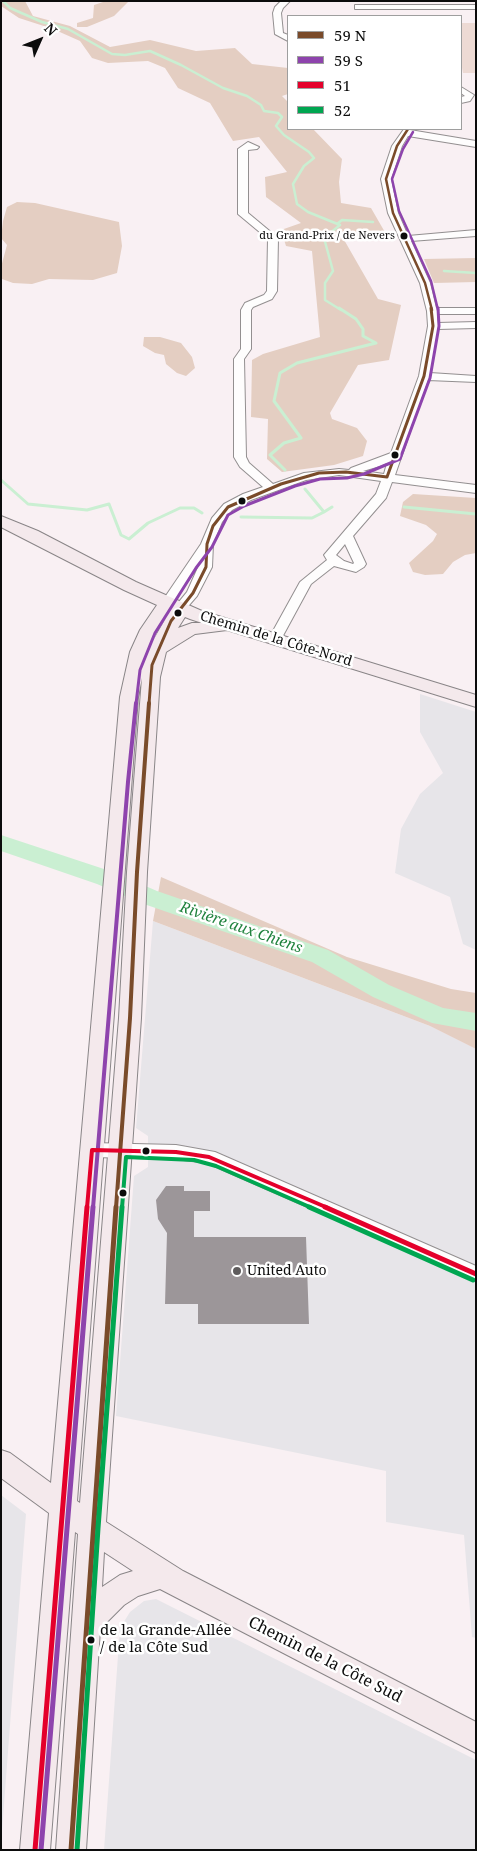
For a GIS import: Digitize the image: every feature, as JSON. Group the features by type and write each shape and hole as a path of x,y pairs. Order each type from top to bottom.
{"street":[{"path":"286,1 279,7 277,12 279,34 287,38"},
{"path":"357,4 442,4 476,7"},
{"path":"462,91 470,98 462,100"},
{"path":"347,535 360,566 352,568 333,561 330,557 331,552 378,500 424,376 433,326 432,311 425,283 393,213 386,179 397,146 406,131 476,144"},
{"path":"254,147 248,145 243,149 243,214 273,238 272,291 268,296 249,305 246,310 246,350 239,359 240,457 244,465 271,488"},
{"path":"405,239 476,233"},
{"path":"432,311 476,311"},
{"path":"433,326 476,325"},
{"path":"424,376 476,379"},
{"path":"35,1850 129,697 134,668 142,644 174,606 193,593 206,567 207,544 216,521 224,510 241,500 271,488 312,475 346,472 376,464 394,456"},
{"path":"346,472 476,489"},
{"name":"Chemin de la Côte-Nord","path":"1,521 174,606 230,627 367,666 476,701"},
{"path":"274,640 306,582 333,561"},
{"path":"71,1850 151,677 157,650 174,606"},
{"path":"157,650 179,634 192,628 230,627"},
{"path":"114,884 136,890"},
{"path":"92,1150 195,1154 218,1160 422,1248 476,1274"},
{"name":"Chemin de la Côte Sud","path":"1,1462 63,1508 163,1574 210,1601 476,1738"},
{"path":"86,1623 114,1595 130,1585 163,1574"}],"shaded area":[{"path":"1,1 25,1 33,16 70,26 110,47 150,40 196,51 235,48 252,64 287,68 287,94 282,96 287,101 287,130 314,130 342,159 339,182 341,203 371,208 386,234 343,238 378,299 401,305 389,360 358,365 330,413 332,419 357,428 367,441 363,456 334,465 282,472 267,459 268,419 251,417 252,360 263,354 320,337 312,251 286,246 281,230 301,223 266,197 265,177 287,172 259,137 233,141 210,103 178,88 165,68 148,61 108,63 92,58 80,41 53,29 19,18 1,6"},
{"path":"106,1 129,1 114,16 87,27 77,27 77,23 93,18 94,5"},
{"path":"462,23 476,23 476,73 463,73"},
{"path":"17,202 35,203 119,222 122,246 117,273 93,280 49,279 32,284 13,283 2,279 1,267 7,245 1,238 3,221 7,207"},
{"path":"476,258 476,282 434,283 424,259"},
{"path":"144,337 160,337 181,343 192,357 195,368 186,376 177,373 166,364 164,355 155,353 143,346"},
{"path":"413,494 476,498 476,553 465,555 453,562 443,574 425,575 413,572 409,563 433,541 437,534 426,525 400,516 403,502"},
{"path":"420,694 476,712 476,950 463,944 450,897 395,873 401,829 420,794 443,773 420,732"},
{"path":"161,877 347,957 451,989 476,993 476,1049 430,1026 153,921"},
{"path":"153,921 430,1026 476,1049 476,1638 472,1637 464,1535 386,1522 386,1471 116,1416 134,1176 148,1167 148,1136 136,1128"},
{"path":"1,1495 26,1514 1,1844"},
{"path":"156,1599 476,1760 476,1850 104,1850 120,1628 130,1612 144,1601"}],"building":[{"name":"United Auto","path":"166,1186 184,1186 184,1191 210,1191 210,1211 194,1211 194,1237 306,1237 309,1324 198,1324 198,1304 165,1304 167,1233 158,1219 156,1200"}],"waterway":[{"path":"3,1 10,8 42,22 68,29 112,54 125,55 150,51 181,65 223,88 247,96 261,105 264,111 278,113 282,117 276,126 284,135 309,152 314,158 304,166 293,184 297,204 308,212 337,224"},
{"path":"337,224 342,220 373,222"},
{"path":"337,224 340,225 324,238 333,271 325,283 325,300 341,310"},
{"path":"444,271 476,273"},
{"path":"285,470 270,455 284,443 301,438 274,401 280,373 297,363 376,343 363,336 363,329 356,319 339,308"},
{"path":"1,480 28,504 87,510 109,504 121,535 129,539 148,523 180,508 194,508 202,513"},
{"path":"305,489 324,512"},
{"path":"324,512 332,507"},
{"path":"404,507 476,514"},
{"path":"241,517 312,518 324,512"},
{"name":"Rivière aux Chiens","path":"1,843 105,878 149,897 320,956 381,991 440,1017 476,1022"}],"transit line":[{"path":"71,1850 92,1528 130,1018 137,872 152,665 171,621 193,593 206,567 207,544 213,526 228,507 281,484 319,473 346,472 387,477 424,376 433,326 432,311 425,283 393,213 386,179 397,146 407,130"},
{"path":"41,1850 128,782 140,670 155,633 196,568 212,547 228,515 244,506 295,486 320,479 347,478 364,474 400,459 430,378 439,326 438,310 431,281 399,211 392,179 403,149 413,132"},
{"name":"51","path":"35,1850 92,1150 176,1152 209,1157 430,1252 476,1274"},
{"name":"52","path":"77,1850 98,1528 126,1157 194,1160 216,1166 473,1280"}],"place":[{"name":"du Grand-Prix / de Nevers","path":"404,236"},
{"name":"United Auto","path":"237,1271"},
{"name":"de la Grande-Allée / de la Côte Sud","path":"91,1640"}]}
